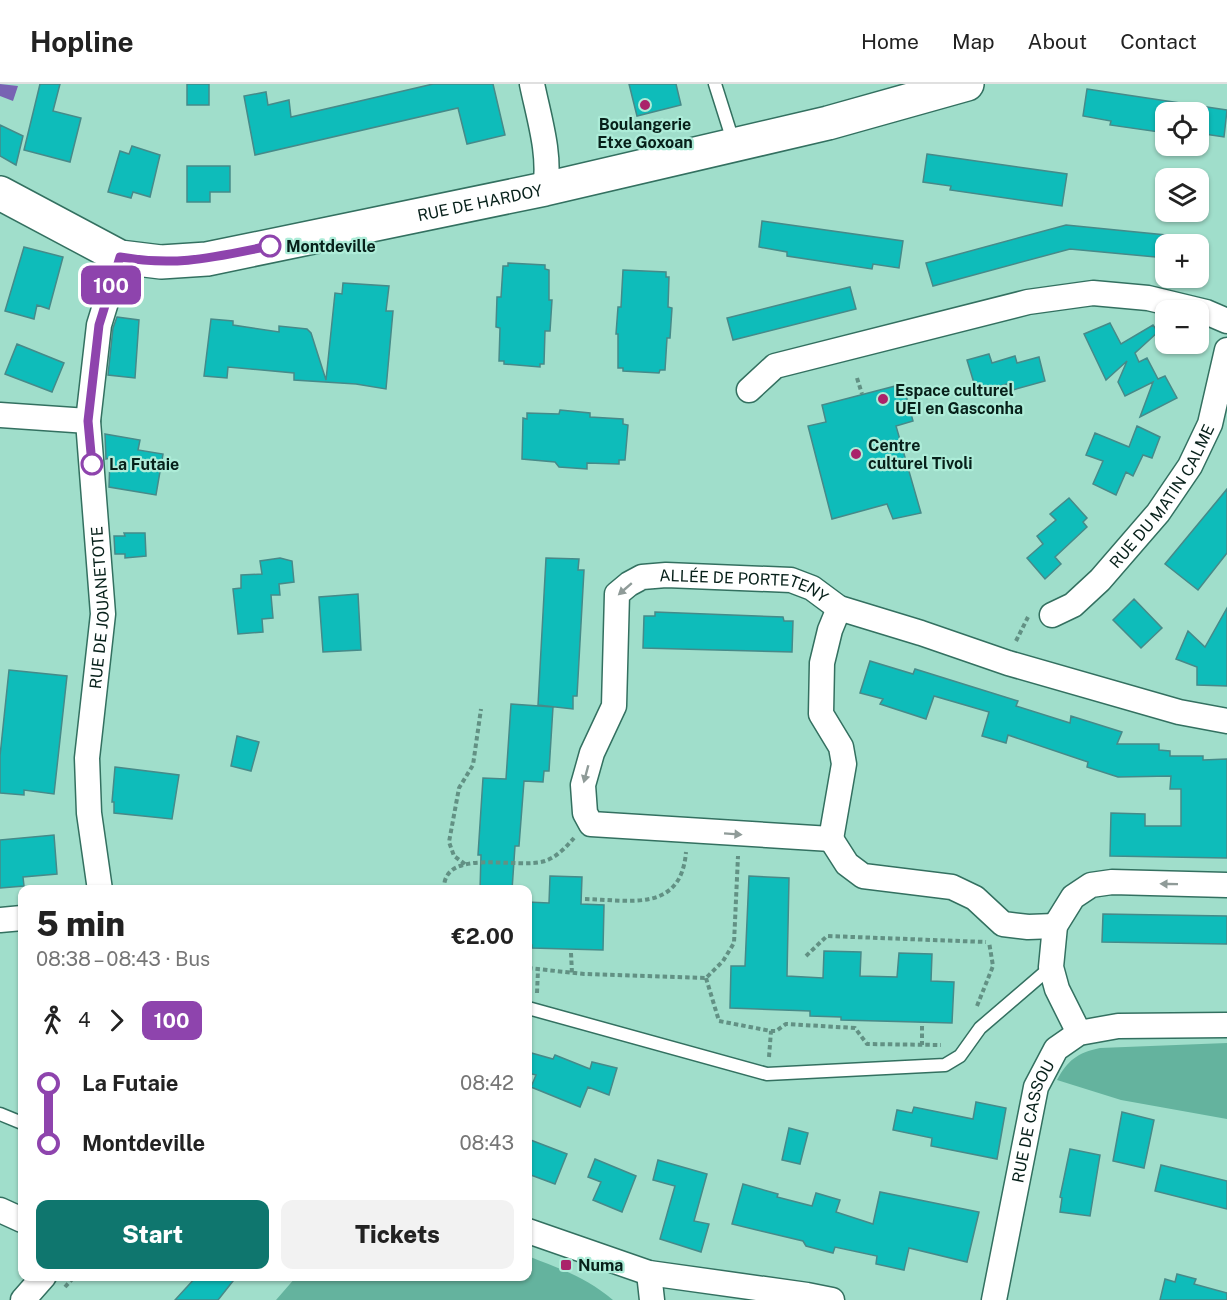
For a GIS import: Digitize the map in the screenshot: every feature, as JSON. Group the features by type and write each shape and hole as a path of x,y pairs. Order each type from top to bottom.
{"street":[{"path":"532,84 544,143 547,176 545,189"},
{"name":"RUE DE HARDOY","path":"0,193 120,257 161,262 207,259 545,189 828,123 967,84"},
{"name":"RUE DE JOUANETOTE","path":"99,885 89,813 87,758 103,615 88,421 99,325 120,257"},
{"path":"749,390 775,366 1028,302 1093,293 1115,295 1159,301 1206,312 1227,321"},
{"name":"RUE DU MATIN CALME","path":"1052,615 1073,605 1100,580 1158,513 1190,466 1210,424 1227,350"},
{"path":"0,415 88,421"},
{"name":"ALLÉE DE PORTETENY","path":"591,824 585,813 583,785 592,753 614,706 617,594 642,577 791,580 813,588 839,608 1008,663 1179,712 1227,721"},
{"path":"839,608 830,630 822,663 821,714 841,747 844,764 831,839 847,864 863,876 952,887 975,898 1003,924 1028,927 1055,926"},
{"path":"591,824 831,839"},
{"path":"1079,1033 1057,989 1051,967 1055,926 1073,897 1091,885 1112,882 1227,885"},
{"path":"0,921 18,919"},
{"name":"RUE DE CASSOU","path":"994,1300 1036,1087 1056,1049 1079,1033 1118,1026 1227,1025"},
{"path":"0,1210 18,1218"},
{"path":"532,1232 649,1273 832,1300"},
{"path":"649,1273 652,1300"},
{"path":"23,1300 40,1281"}],"lane":[{"path":"715,84 734,145"},
{"path":"532,1009 767,1074 945,1065 960,1056 980,1028 1051,967"},
{"path":"0,1114 18,1121"}],"path":[{"path":"857,378 862,394"},
{"path":"1019,635 1028,617"},
{"path":"465,864 453,856 449,842 459,788 473,765 481,709"},
{"path":"444,885 447,873 471,862 525,864 546,861 562,851 576,835 591,824"},
{"path":"532,968 572,973 706,978 723,961 734,943 739,834"},
{"path":"585,899 636,900 656,898 669,893 682,873 686,849"},
{"path":"806,956 827,936 989,941 993,966 975,1013"},
{"path":"571,953 572,973"},
{"path":"706,978 719,1021 771,1031 776,1031 786,1024 855,1028"},
{"path":"785,1016 786,1024"},
{"path":"854,1021 855,1028 867,1044 948,1046"},
{"path":"922,1026 922,1045"},
{"path":"767,1074 771,1031"}],"green space":[{"path":"1227,1043 1227,1119 1121,1100 1057,1080 1074,1058 1100,1048"},
{"path":"532,1258 583,1279 613,1300 276,1300 293,1281 532,1281"}],"shaded area":[{"path":"0,84 18,86 13,101 0,96"}],"building":[{"path":"40,84 60,84 53,111 81,118 70,162 24,150"},
{"path":"187,84 209,84 209,105 187,105"},
{"path":"433,84 493,84 505,135 467,144 458,108 255,155 244,96 266,92 268,105 289,100 291,117"},
{"path":"629,84 676,84 681,105 637,116"},
{"path":"1087,89 1174,102 1155,102 1155,131 1110,125 1111,121 1083,116"},
{"path":"1209,107 1227,110 1224,137 1209,135"},
{"path":"0,125 23,136 16,165 0,156"},
{"path":"132,146 160,155 150,197 133,192 131,198 108,192 120,151 129,154"},
{"path":"927,154 1067,174 1062,206 950,190 951,186 923,182"},
{"path":"187,166 230,166 230,192 210,192 210,202 187,202"},
{"path":"762,221 903,241 899,268 873,264 872,269 787,256 787,252 759,247"},
{"path":"1066,225 1156,234 1155,257 1070,249 933,286 926,263"},
{"path":"24,247 63,257 49,309 37,305 34,319 5,311"},
{"path":"508,263 545,265 545,269 549,270 549,300 552,300 550,331 545,331 544,364 540,364 540,367 504,364 504,361 499,361 500,328 496,327 497,297 501,297 503,266 508,266"},
{"path":"623,270 666,272 666,277 669,277 668,307 672,308 670,338 667,338 665,370 660,370 659,373 623,371 623,368 618,368 618,334 616,334 618,307 621,307"},
{"path":"343,283 389,286 386,311 393,311 386,389 356,384 294,380 294,373 228,367 227,378 204,376 211,319 233,321 233,325 279,332 279,326 307,329 311,333 326,380 335,293 342,294"},
{"path":"850,287 856,309 733,340 727,318"},
{"path":"117,317 139,320 135,378 108,375 113,328"},
{"path":"1110,323 1121,344 1153,325 1155,335 1135,353 1139,362 1147,358 1158,379 1165,376 1177,398 1140,417 1153,382 1125,396 1118,382 1127,361 1106,380 1084,334"},
{"path":"17,344 64,363 52,392 5,374"},
{"path":"989,354 992,363 1015,356 1017,363 1039,357 1045,381 1009,391 1007,384 977,393 967,360"},
{"path":"903,384 913,421 896,426 921,513 893,519 887,504 832,519 808,426 826,422 822,405"},
{"path":"560,410 590,413 590,417 623,419 623,424 628,425 625,460 619,460 619,464 587,463 587,469 559,467 555,462 522,459 523,418 527,419 527,413 559,414"},
{"path":"1137,426 1160,437 1152,458 1143,455 1133,476 1126,472 1116,495 1093,484 1103,461 1086,455 1095,433 1129,447"},
{"path":"105,434 140,440 138,450 163,454 156,495 109,487 110,458 106,459"},
{"path":"1227,489 1227,553 1198,590 1165,564"},
{"path":"1069,498 1087,518 1083,522 1087,527 1055,557 1061,564 1045,579 1027,558 1043,544 1037,536 1056,520 1050,514"},
{"path":"124,533 145,533 146,556 125,558 125,554 115,554 114,536 125,536"},
{"path":"280,558 292,561 294,582 279,584 280,595 271,595 273,618 262,619 263,632 238,634 233,589 241,588 241,575 262,574 260,561"},
{"path":"546,558 579,559 578,570 584,570 577,696 573,696 573,709 538,705"},
{"path":"358,594 361,650 323,652 319,597"},
{"path":"1134,599 1162,628 1141,648 1113,620"},
{"path":"1227,608 1227,686 1197,685 1197,667 1176,659 1188,631 1205,647"},
{"path":"655,612 783,617 784,621 793,621 792,652 643,648 644,616 655,616"},
{"path":"870,661 913,674 915,669 1018,701 1016,706 1070,723 1071,716 1122,732 1117,744 1159,744 1159,750 1170,751 1170,756 1203,756 1203,760 1227,759 1227,858 1110,856 1111,813 1145,814 1145,826 1181,826 1181,789 1170,789 1171,776 1118,777 1087,767 1088,762 1008,735 1006,743 982,736 989,712 934,696 926,719 880,704 883,699 860,693"},
{"path":"9,670 67,676 54,794 24,790 24,795 0,793 0,756"},
{"path":"511,704 553,707 549,771 544,771 543,782 524,781 519,846 515,846 512,885 480,885 481,855 478,855 483,778 506,779"},
{"path":"237,736 259,742 251,771 231,766"},
{"path":"115,767 179,775 172,819 114,813 114,802 112,802"},
{"path":"54,835 57,874 23,877 24,885 0,888 0,840"},
{"path":"550,876 582,877 581,904 604,905 603,950 532,948 532,902 549,903"},
{"path":"749,876 789,878 787,976 823,978 824,951 861,952 860,976 897,977 899,953 932,954 931,981 954,982 952,1023 841,1020 841,1017 810,1016 810,1011 730,1008 731,966 745,966"},
{"path":"1103,914 1227,916 1227,944 1102,942"},
{"path":"532,1053 553,1059 555,1055 590,1069 592,1062 617,1068 609,1095 588,1087 580,1107 532,1087 536,1075 532,1074"},
{"path":"976,1102 1006,1108 997,1159 931,1146 932,1138 893,1130 897,1110 912,1113 914,1107 973,1119"},
{"path":"1122,1112 1154,1120 1144,1168 1113,1161"},
{"path":"789,1128 808,1133 800,1164 782,1160"},
{"path":"532,1141 567,1154 555,1184 532,1175"},
{"path":"1070,1149 1100,1155 1090,1216 1060,1212 1062,1198 1060,1197"},
{"path":"595,1159 636,1176 622,1212 593,1200 601,1182 588,1177"},
{"path":"658,1160 707,1174 694,1221 709,1224 701,1252 660,1239 675,1186 653,1180"},
{"path":"1161,1165 1227,1181 1227,1209 1155,1191"},
{"path":"743,1184 778,1194 777,1197 812,1206 816,1193 840,1200 836,1212 873,1224 880,1192 979,1212 967,1262 909,1248 904,1270 876,1264 877,1256 835,1247 833,1253 806,1246 803,1241 732,1224"},
{"path":"1177,1274 1196,1279 1194,1284 1227,1293 1227,1300 1160,1300 1165,1279 1175,1282"},
{"path":"192,1281 233,1281 218,1300 175,1300"}],"bus line":[{"name":"100","path":"92,464 88,421 99,325 120,257 175,262 207,259 270,246"}],"place":[{"name":"Boulangerie Etxe Goxoan","path":"645,105"},
{"name":"Montdeville","path":"270,246"},
{"name":"Espace culturel UEI en Gasconha","path":"883,399"},
{"name":"Centre culturel Tivoli","path":"856,454"},
{"name":"La Futaie","path":"92,464"},
{"name":"Numa","path":"566,1265"}]}
